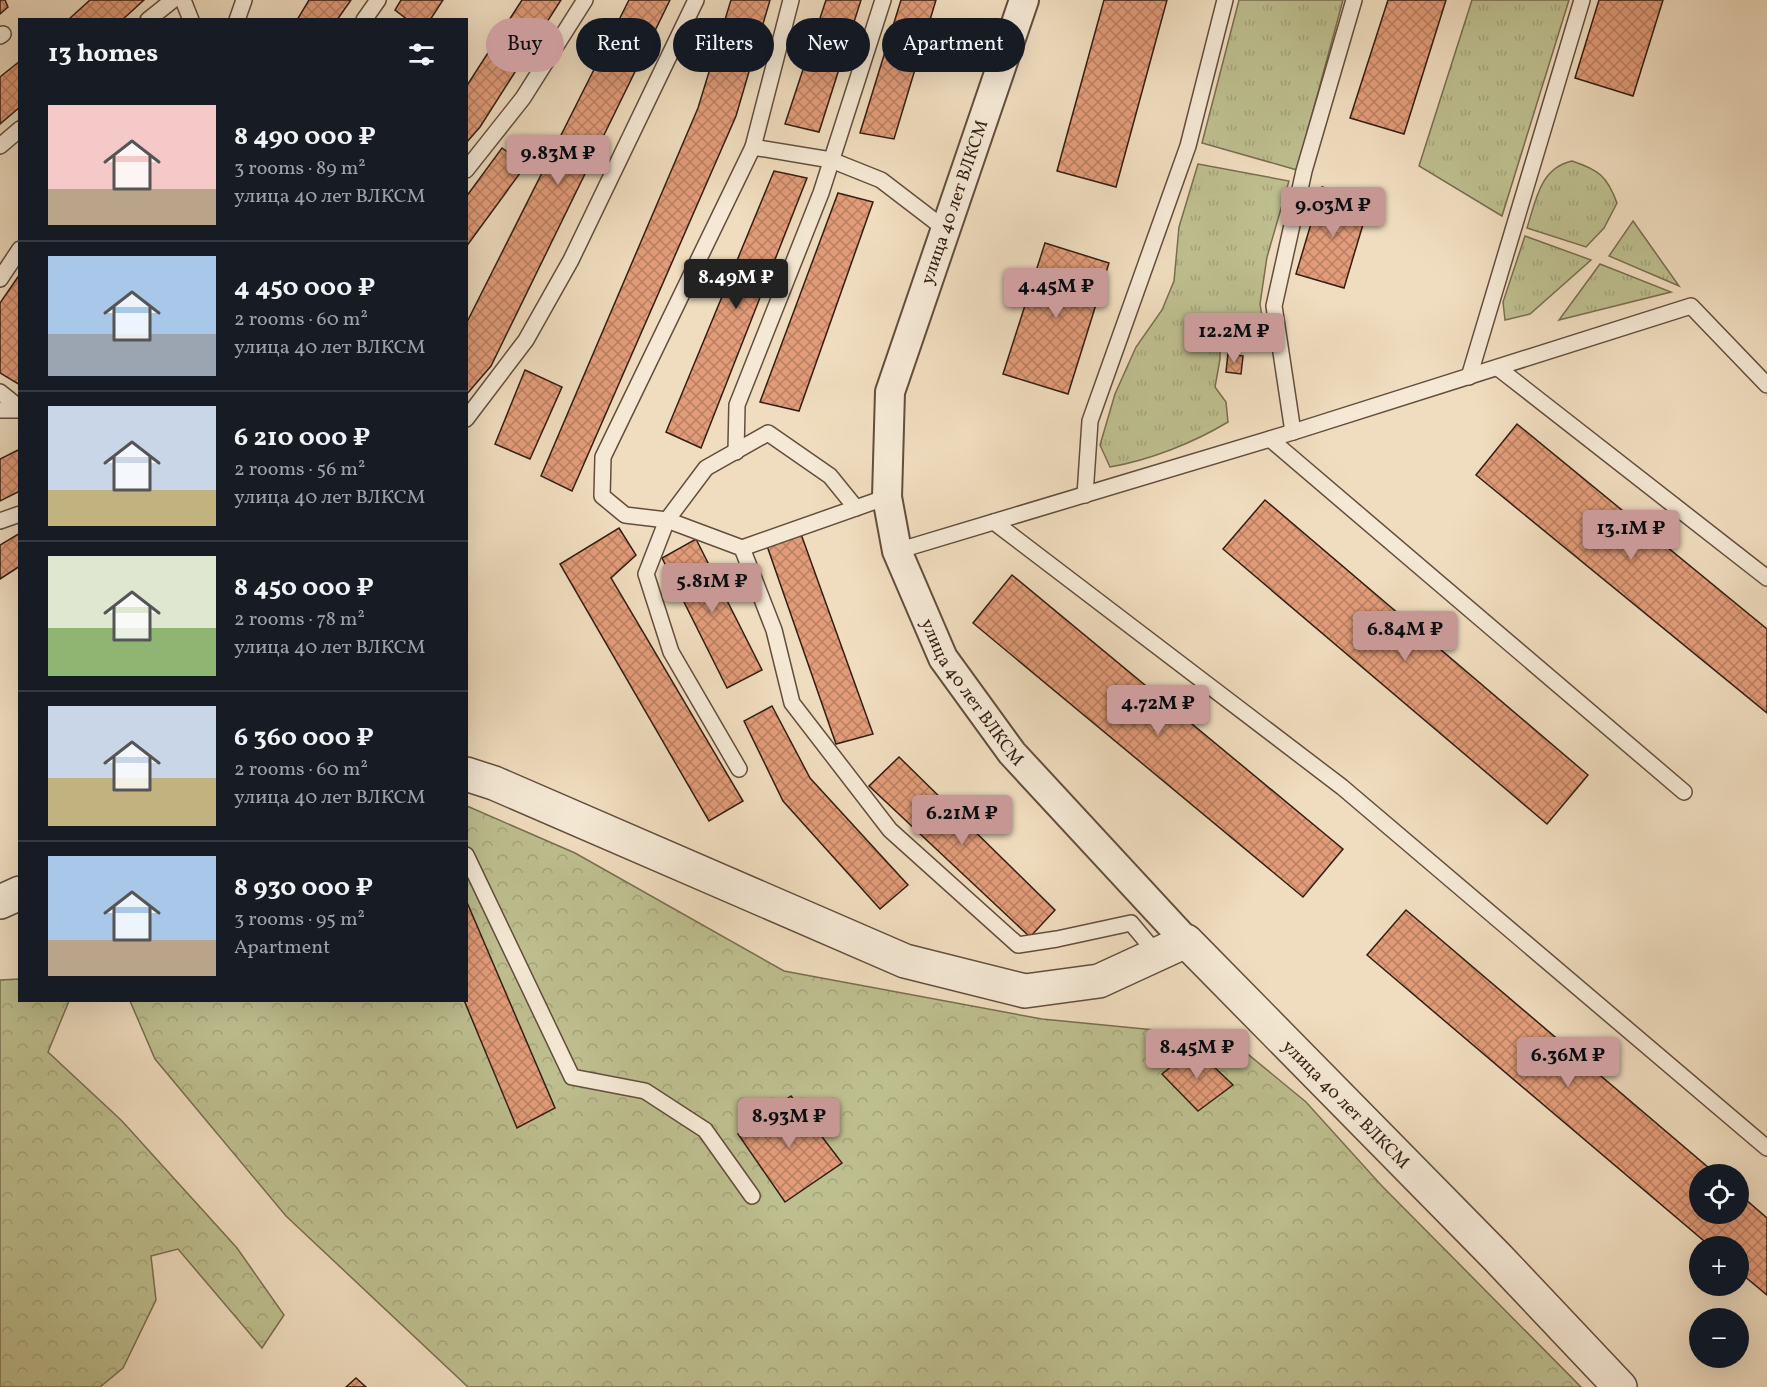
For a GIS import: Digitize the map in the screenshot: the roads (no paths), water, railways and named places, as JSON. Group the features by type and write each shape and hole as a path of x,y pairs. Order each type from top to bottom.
{"street":[{"name":"улица 40 лет ВЛКСМ","path":"1019,5 890,392 886,497 897,551 943,658 1005,744 1171,947 1498,1258 1620,1387"},
{"path":"468,775 494,783 905,961 1025,991 1099,981 1171,947"},
{"path":"0,903 18,894"}],"lane":[{"path":"150,18 173,0"},
{"path":"183,0 190,18"},
{"path":"237,18 244,0"},
{"path":"365,18 378,0"},
{"path":"468,167 523,98 585,0"},
{"path":"468,416 526,340 571,260 696,0"},
{"path":"791,0 753,147 603,458 602,496 625,515 667,520 742,548 886,497"},
{"path":"736,452 737,405 831,160 883,0"},
{"path":"1085,495 1090,421 1188,146 1225,0"},
{"path":"1293,432 1274,306 1304,171 1354,0"},
{"path":"1469,377 1582,0"},
{"path":"0,146 18,131"},
{"path":"753,147 831,160 881,180 945,229"},
{"path":"0,279 18,252"},
{"path":"897,551 1293,432 1691,306 1767,386"},
{"path":"1498,368 1767,578"},
{"path":"0,393 18,407"},
{"path":"0,410 18,409"},
{"path":"739,770 671,651 646,574 667,520 706,468 768,434 830,476 856,508"},
{"path":"1270,439 1684,792"},
{"path":"0,521 18,515"},
{"path":"994,522 1342,788 1767,1148"},
{"path":"742,548 774,630 792,703 890,830 1018,945 1131,923 1171,947"},
{"path":"468,859 572,1077 645,1091 705,1130 752,1197"}]}
